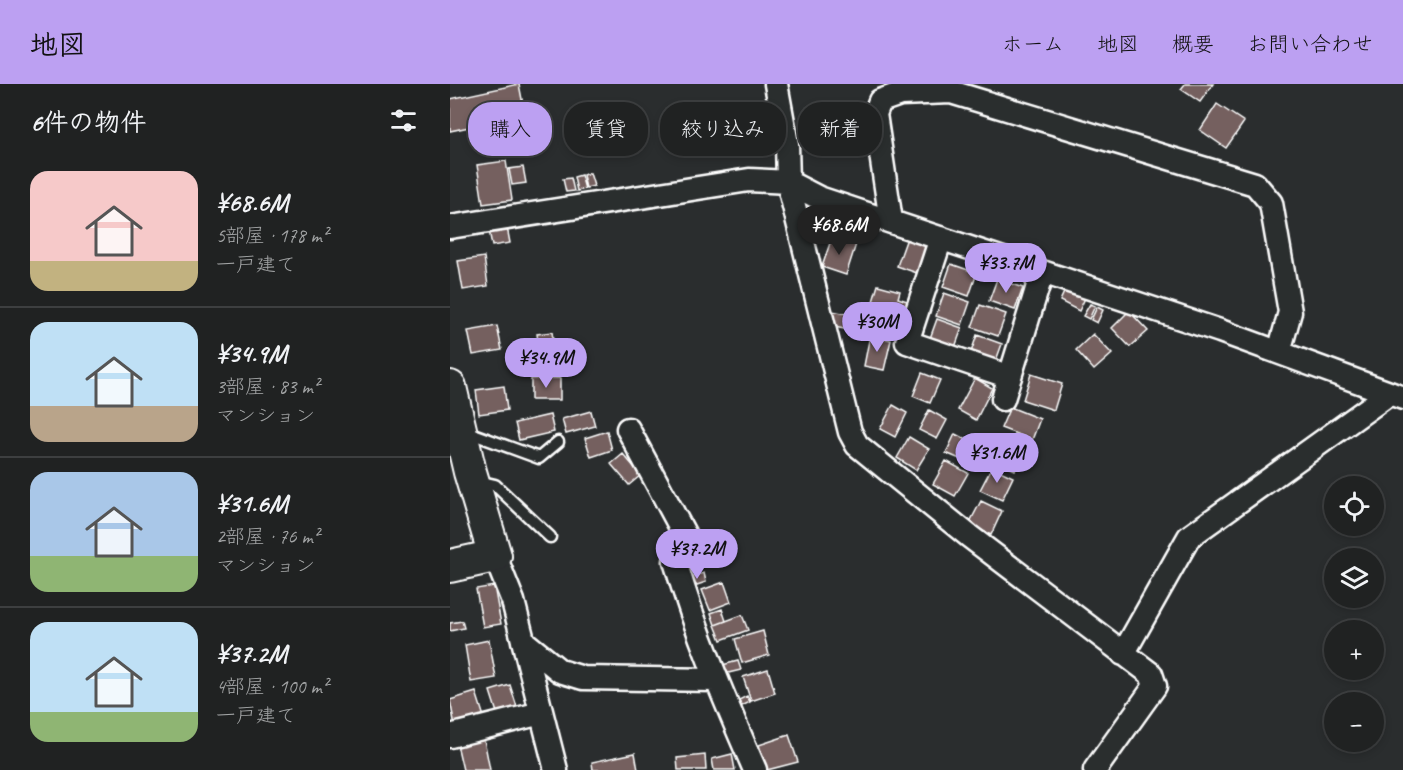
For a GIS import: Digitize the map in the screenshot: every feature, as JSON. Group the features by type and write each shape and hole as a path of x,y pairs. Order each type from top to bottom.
{"street":[{"path":"776,84 787,144 788,182 850,432 857,445 969,536 1151,674 1155,686 1095,770"},
{"path":"891,221 875,114 880,101 900,94 951,92 1255,184 1271,203 1290,312 1279,352"},
{"path":"450,227 749,180 788,182 819,198 1279,352 1396,395"},
{"path":"941,238 907,342 1010,377"},
{"path":"1003,399 1042,273"},
{"path":"450,387 460,429 464,476 513,601 556,770"},
{"path":"1123,654 1189,537 1396,395"},
{"path":"628,429 687,539 690,552 675,561 715,680 755,770"},
{"path":"450,566 495,556"},
{"path":"523,641 560,671 583,678 715,680"},
{"path":"450,736 541,713"}],"lane":[{"path":"460,429 540,458 558,442"},
{"path":"464,476 495,485 550,537"}],"building":[{"path":"519,84 522,102 468,102 468,127 450,131 450,99"},
{"path":"1185,84 1213,84 1200,102 1181,89"},
{"path":"1217,104 1244,122 1226,148 1200,130"},
{"path":"506,161 512,200 483,204 477,165"},
{"path":"523,167 526,183 512,185 509,169"},
{"path":"590,173 594,186 586,188 583,175"},
{"path":"581,175 585,189 577,191 574,177"},
{"path":"571,178 574,191 566,192 563,179"},
{"path":"507,227 510,243 492,246 489,230"},
{"path":"832,237 856,244 846,275 822,267"},
{"path":"907,238 927,245 917,273 897,266"},
{"path":"484,257 488,286 463,290 458,261"},
{"path":"951,264 977,273 969,296 943,287"},
{"path":"997,279 1023,288 1015,310 989,301"},
{"path":"878,285 900,291 898,298 907,301 902,317 871,308"},
{"path":"1066,288 1085,298 1079,311 1060,301"},
{"path":"944,293 970,302 962,325 936,316"},
{"path":"1090,304 1095,306 1089,319 1083,316"},
{"path":"980,305 1006,314 998,336 972,327"},
{"path":"1097,307 1103,310 1097,323 1091,320"},
{"path":"832,311 853,315 850,330 829,326"},
{"path":"1129,311 1148,331 1130,347 1112,328"},
{"path":"937,319 962,328 954,350 929,341"},
{"path":"497,326 502,350 473,355 468,331"},
{"path":"552,332 556,361 541,363 537,334"},
{"path":"1093,334 1112,354 1094,370 1076,350"},
{"path":"870,335 891,340 884,370 864,366"},
{"path":"977,335 1002,344 994,366 969,358"},
{"path":"922,373 940,380 930,403 913,396"},
{"path":"1031,374 1062,384 1054,410 1023,400"},
{"path":"560,378 560,400 531,400 531,379"},
{"path":"975,378 992,388 976,420 958,410"},
{"path":"504,386 507,410 479,414 476,390"},
{"path":"893,405 907,413 895,437 880,429"},
{"path":"1010,407 1040,419 1032,440 1001,428"},
{"path":"929,410 947,420 937,439 919,430"},
{"path":"591,411 595,426 566,434 562,419"},
{"path":"550,415 554,432 519,440 515,423"},
{"path":"607,431 612,450 591,457 585,438"},
{"path":"955,434 975,444 967,462 946,453"},
{"path":"909,437 929,449 916,470 897,458"},
{"path":"1002,440 1024,451 1015,470 993,460"},
{"path":"623,454 641,475 629,485 611,464"},
{"path":"946,461 968,473 955,496 933,484"},
{"path":"992,467 1013,477 1002,500 980,490"},
{"path":"981,501 1002,511 991,535 969,524"},
{"path":"704,573 706,582 691,587 688,578"},
{"path":"724,582 731,602 710,610 702,590"},
{"path":"494,586 501,624 483,627 476,589"},
{"path":"722,609 726,621 715,625 711,613"},
{"path":"742,615 748,630 721,640 715,625"},
{"path":"462,621 464,628 450,631 450,623"},
{"path":"763,631 769,655 742,663 735,639"},
{"path":"489,640 496,678 471,682 465,645"},
{"path":"738,661 741,670 724,674 722,665"},
{"path":"768,669 775,693 751,701 743,677"},
{"path":"510,685 518,710 498,716 490,691"},
{"path":"476,692 484,717 455,726 450,700"},
{"path":"747,696 750,702 736,709 733,703"},
{"path":"483,734 490,770 463,770 456,740"},
{"path":"789,735 798,762 767,770 759,745"},
{"path":"635,753 638,770 593,770 592,762"},
{"path":"732,754 735,770 714,770 712,759"},
{"path":"705,755 706,770 678,770 677,758"}]}
